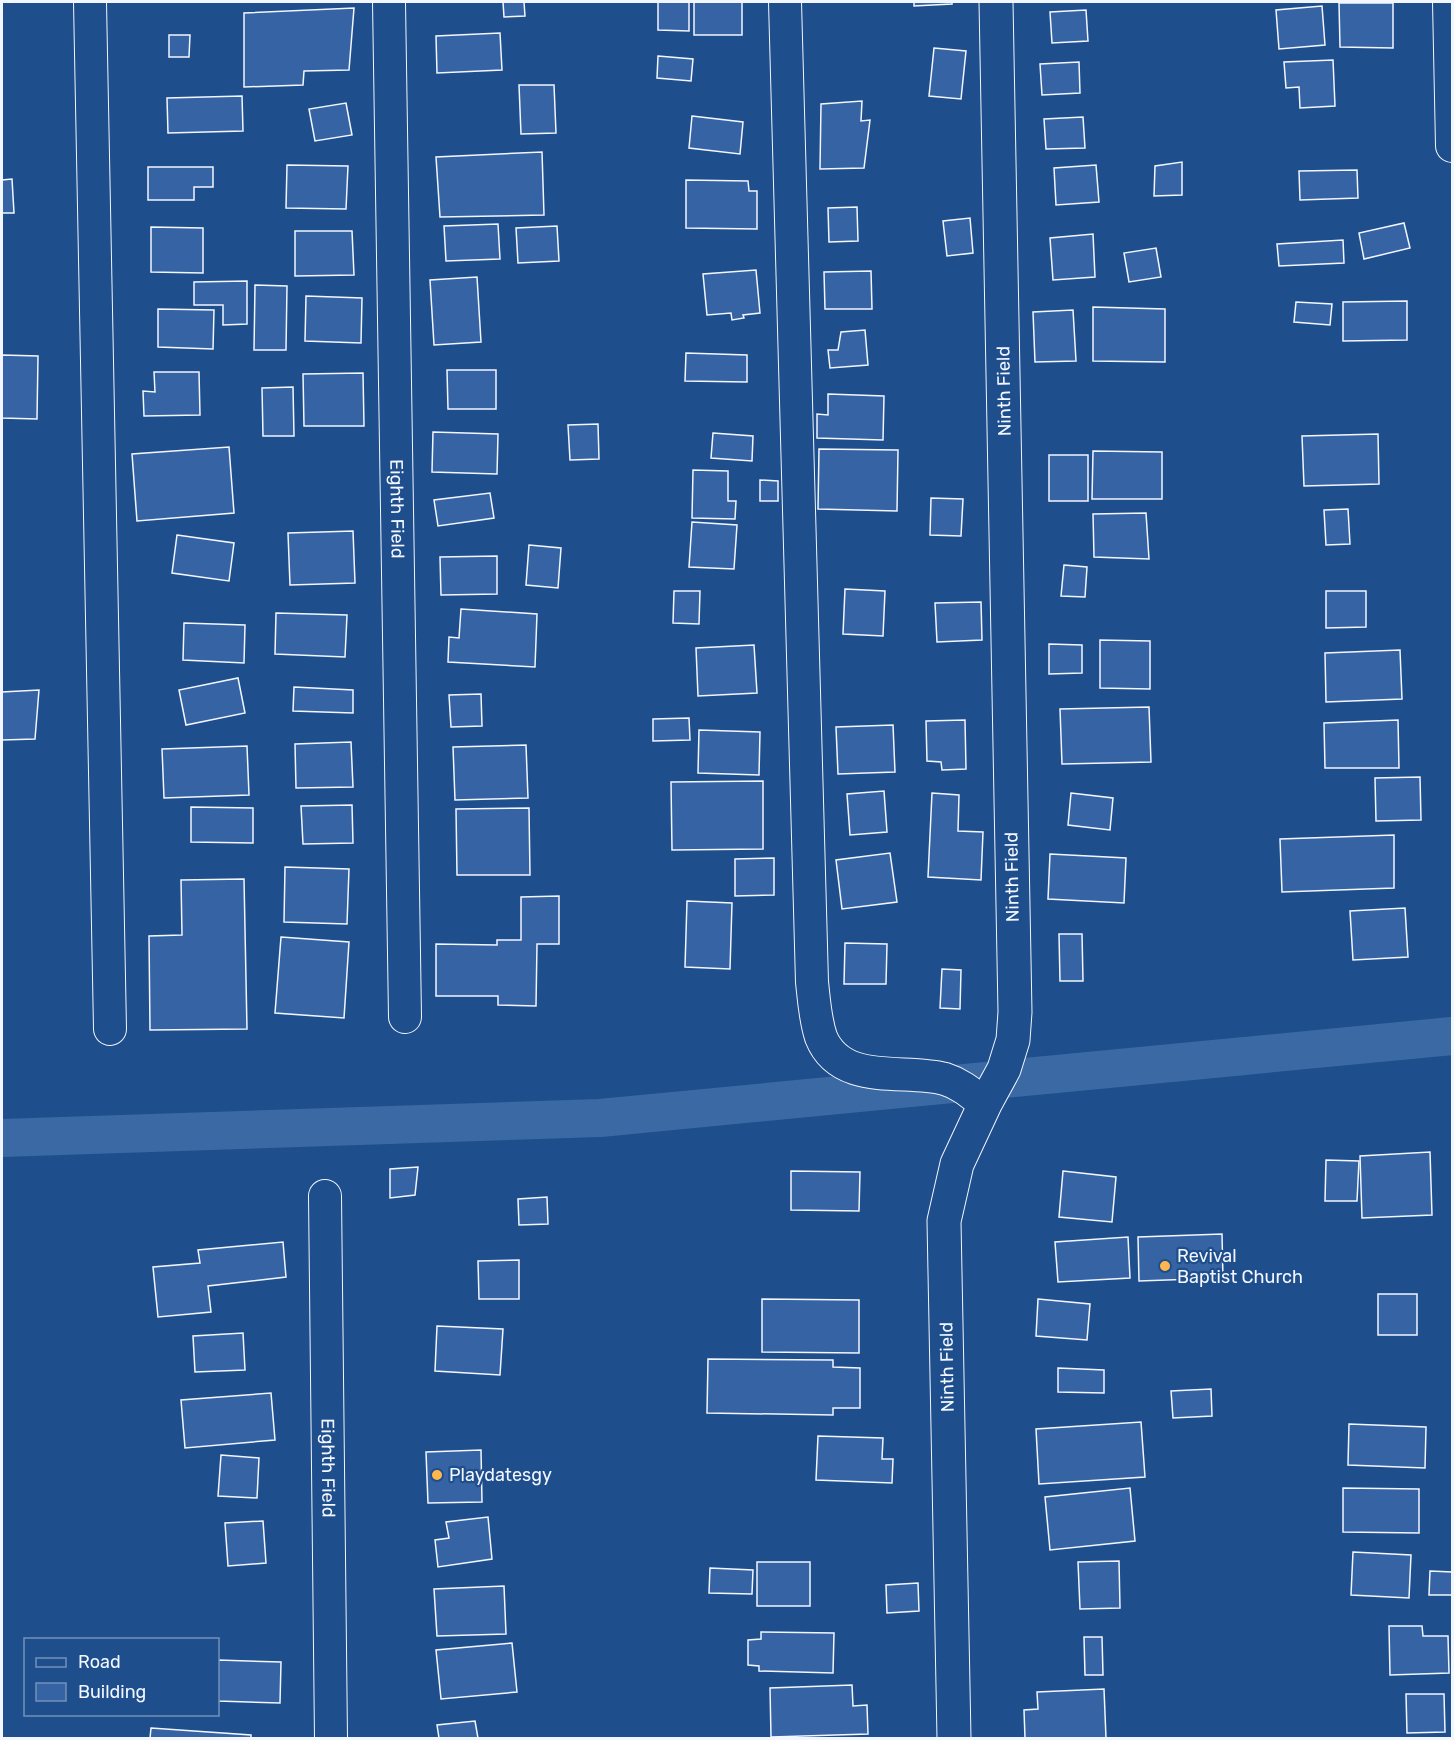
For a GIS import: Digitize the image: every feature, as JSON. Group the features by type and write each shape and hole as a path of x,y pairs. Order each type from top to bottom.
{"street":[{"path":"90,2 110,1029"},
{"name":"Eighth Field","path":"389,2 405,1017"},
{"path":"785,2 812,958 816,1019 822,1038 830,1052 842,1063 871,1073 924,1076 946,1080 964,1087 985,1104"},
{"name":"Ninth Field","path":"954,1738 944,1221 957,1164 1004,1069 1013,1040 1015,1012 996,2"},
{"path":"1449,2 1452,147"},
{"name":"Eighth Field","path":"325,1196 331,1738"}],"building":[{"path":"503,2 524,2 525,16 504,17"},
{"path":"658,2 689,2 689,31 658,30"},
{"path":"694,2 742,2 742,35 694,35"},
{"path":"914,2 952,2 952,4 914,6"},
{"path":"1339,3 1393,3 1393,48 1340,47"},
{"path":"1322,6 1325,45 1279,49 1276,10"},
{"path":"354,8 349,70 304,71 303,85 244,87 244,13"},
{"path":"1086,10 1088,41 1052,43 1050,12"},
{"path":"500,33 502,70 437,73 436,36"},
{"path":"169,35 190,35 189,57 169,57"},
{"path":"934,48 966,51 961,99 929,96"},
{"path":"658,56 693,59 691,81 657,78"},
{"path":"1333,60 1335,106 1300,108 1299,87 1286,88 1284,62"},
{"path":"1079,62 1080,93 1042,95 1040,64"},
{"path":"519,85 554,85 556,133 521,134"},
{"path":"242,96 243,131 168,133 167,98"},
{"path":"862,101 861,121 870,120 864,168 820,169 821,104"},
{"path":"346,103 352,135 315,141 309,109"},
{"path":"692,116 743,122 740,154 689,148"},
{"path":"1083,117 1085,148 1046,149 1044,119"},
{"path":"542,152 544,215 440,217 436,157"},
{"path":"1182,162 1182,195 1154,196 1155,166"},
{"path":"287,165 348,166 346,209 286,208"},
{"path":"1096,165 1099,202 1056,205 1054,168"},
{"path":"148,167 213,167 213,187 194,187 194,200 148,200"},
{"path":"1357,170 1358,198 1300,200 1299,171"},
{"path":"12,179 14,213 2,213 2,180"},
{"path":"686,180 748,181 749,191 757,191 757,229 686,228"},
{"path":"857,207 858,241 829,242 828,208"},
{"path":"970,218 973,253 947,256 943,221"},
{"path":"1404,223 1410,248 1364,259 1359,233"},
{"path":"498,224 500,259 446,261 444,226"},
{"path":"557,226 559,261 518,263 516,228"},
{"path":"151,227 203,228 203,273 151,272"},
{"path":"295,231 352,231 354,275 295,276"},
{"path":"1093,234 1095,277 1053,280 1050,238"},
{"path":"1343,240 1344,263 1279,266 1277,244"},
{"path":"1156,248 1161,277 1129,282 1124,253"},
{"path":"756,270 760,313 743,315 744,318 732,320 731,313 707,315 703,274"},
{"path":"871,271 872,309 825,309 824,272"},
{"path":"477,277 481,342 434,345 430,280"},
{"path":"247,281 247,324 223,325 223,305 194,305 194,282"},
{"path":"255,285 287,286 286,350 254,350"},
{"path":"306,296 362,298 361,343 305,341"},
{"path":"1407,301 1407,340 1343,341 1343,302"},
{"path":"1296,302 1332,304 1330,325 1294,322"},
{"path":"1093,307 1165,309 1165,362 1093,361"},
{"path":"158,309 214,310 213,349 158,347"},
{"path":"1073,310 1076,361 1035,362 1033,312"},
{"path":"865,330 868,365 830,368 828,350 838,350 841,332"},
{"path":"686,353 747,355 747,382 685,381"},
{"path":"2,355 38,356 37,419 2,418"},
{"path":"447,370 496,370 496,409 448,409"},
{"path":"154,372 199,372 200,415 144,416 143,391 155,392"},
{"path":"363,373 364,426 304,426 303,374"},
{"path":"293,387 294,436 263,436 262,388"},
{"path":"828,394 884,396 883,440 817,438 817,414 828,415"},
{"path":"598,424 599,459 570,460 568,425"},
{"path":"433,432 498,434 497,474 432,472"},
{"path":"713,433 753,436 752,461 711,458"},
{"path":"1378,434 1379,484 1304,486 1302,436"},
{"path":"229,447 234,513 137,521 132,454"},
{"path":"819,449 898,450 897,511 818,509"},
{"path":"1093,451 1162,452 1162,499 1092,499"},
{"path":"1049,455 1088,455 1088,501 1049,501"},
{"path":"693,470 728,471 728,501 736,501 735,519 692,518"},
{"path":"760,480 778,481 778,501 760,501"},
{"path":"490,493 494,518 438,526 434,500"},
{"path":"931,498 963,499 961,536 930,535"},
{"path":"1348,509 1350,544 1326,545 1324,510"},
{"path":"1146,513 1149,559 1094,557 1093,514"},
{"path":"692,522 737,525 734,569 689,567"},
{"path":"353,531 355,583 290,585 288,533"},
{"path":"177,535 234,543 229,581 172,573"},
{"path":"529,545 561,548 558,588 526,585"},
{"path":"497,556 497,594 441,595 440,557"},
{"path":"1064,565 1087,567 1085,597 1061,596"},
{"path":"845,589 885,591 883,636 843,634"},
{"path":"674,591 700,591 699,624 673,623"},
{"path":"1326,591 1366,591 1366,627 1326,628"},
{"path":"981,602 982,640 937,642 935,603"},
{"path":"461,609 537,614 535,667 448,662 449,637 459,638"},
{"path":"276,613 347,615 345,657 275,654"},
{"path":"184,623 245,625 244,663 183,660"},
{"path":"1100,640 1150,641 1150,689 1100,688"},
{"path":"1049,644 1082,645 1082,673 1049,674"},
{"path":"754,645 757,693 698,696 696,648"},
{"path":"1400,650 1402,699 1326,702 1325,653"},
{"path":"238,678 245,713 186,725 179,690"},
{"path":"294,687 353,690 353,713 293,711"},
{"path":"39,690 35,739 2,740 2,692"},
{"path":"481,694 482,726 451,727 449,695"},
{"path":"1149,707 1151,762 1062,764 1060,709"},
{"path":"689,718 690,740 653,741 653,719"},
{"path":"965,720 966,769 942,770 941,762 927,761 926,721"},
{"path":"1398,720 1399,768 1325,768 1324,723"},
{"path":"893,725 895,772 838,774 836,727"},
{"path":"699,730 760,732 759,775 698,773"},
{"path":"351,742 353,787 296,788 295,744"},
{"path":"526,745 528,798 455,800 453,747"},
{"path":"247,746 249,795 164,798 162,749"},
{"path":"1420,777 1421,820 1376,821 1375,778"},
{"path":"763,781 763,849 672,850 671,782"},
{"path":"884,791 887,832 850,835 847,794"},
{"path":"932,793 959,795 958,831 983,832 981,880 928,877"},
{"path":"1071,793 1113,798 1110,830 1068,825"},
{"path":"352,805 353,843 303,844 301,806"},
{"path":"191,807 253,808 253,843 191,842"},
{"path":"529,808 530,875 457,875 456,809"},
{"path":"1394,835 1394,888 1282,892 1280,839"},
{"path":"890,853 897,902 842,909 836,860"},
{"path":"1050,854 1126,858 1124,903 1048,899"},
{"path":"774,858 774,895 735,896 735,859"},
{"path":"285,867 349,869 347,924 284,922"},
{"path":"244,879 247,1029 150,1030 149,936 182,935 181,880"},
{"path":"559,896 559,944 537,944 536,1006 498,1005 498,996 436,996 436,944 497,945 497,940 521,940 521,897"},
{"path":"687,901 732,903 730,969 685,967"},
{"path":"1405,908 1408,957 1353,960 1350,911"},
{"path":"1059,934 1082,934 1083,981 1060,981"},
{"path":"281,937 349,942 344,1018 275,1013"},
{"path":"845,943 887,944 886,984 844,984"},
{"path":"942,969 961,970 960,1009 940,1008"},
{"path":"1430,1152 1432,1215 1362,1218 1360,1156"},
{"path":"1326,1160 1359,1161 1357,1201 1325,1201"},
{"path":"418,1167 415,1195 390,1198 390,1169"},
{"path":"791,1171 860,1172 859,1211 791,1210"},
{"path":"1063,1171 1116,1177 1112,1222 1059,1217"},
{"path":"547,1197 548,1224 519,1225 518,1199"},
{"path":"1222,1234 1223,1278 1139,1281 1138,1237"},
{"path":"1128,1237 1130,1278 1058,1282 1055,1242"},
{"path":"283,1242 286,1277 208,1286 211,1312 158,1317 153,1267 200,1263 198,1250"},
{"path":"519,1260 519,1299 479,1299 478,1261"},
{"path":"1378,1294 1417,1294 1417,1335 1378,1335"},
{"path":"762,1299 859,1300 859,1353 762,1352"},
{"path":"1038,1299 1090,1304 1087,1340 1036,1336"},
{"path":"437,1326 503,1329 500,1375 435,1371"},
{"path":"243,1333 245,1370 195,1372 193,1336"},
{"path":"708,1359 833,1360 833,1367 860,1368 860,1408 833,1408 833,1415 707,1413"},
{"path":"1058,1368 1104,1370 1104,1393 1058,1392"},
{"path":"1211,1389 1212,1416 1173,1418 1171,1391"},
{"path":"271,1393 275,1440 185,1448 181,1400"},
{"path":"1141,1422 1145,1477 1039,1484 1036,1429"},
{"path":"1349,1424 1426,1427 1425,1468 1348,1465"},
{"path":"818,1436 883,1438 882,1459 893,1459 892,1483 816,1480"},
{"path":"481,1450 482,1502 428,1503 426,1452"},
{"path":"221,1455 259,1458 257,1498 218,1496"},
{"path":"1130,1488 1135,1541 1050,1550 1045,1497"},
{"path":"1343,1488 1419,1489 1419,1533 1343,1532"},
{"path":"488,1517 492,1559 438,1567 435,1540 449,1538 446,1522"},
{"path":"263,1521 266,1563 228,1566 225,1523"},
{"path":"1353,1552 1411,1555 1409,1598 1351,1595"},
{"path":"1119,1561 1120,1608 1080,1609 1078,1562"},
{"path":"757,1562 810,1562 810,1606 757,1606"},
{"path":"710,1568 753,1570 752,1594 709,1593"},
{"path":"1430,1571 1452,1572 1452,1595 1429,1595"},
{"path":"918,1583 919,1611 887,1613 886,1585"},
{"path":"504,1586 506,1634 437,1636 434,1589"},
{"path":"1389,1626 1422,1626 1423,1636 1448,1636 1449,1673 1390,1675"},
{"path":"761,1632 834,1633 833,1673 759,1671 759,1666 748,1665 748,1640 761,1639"},
{"path":"1084,1637 1102,1637 1103,1675 1085,1675"},
{"path":"512,1643 517,1692 441,1699 436,1650"},
{"path":"219,1660 281,1662 280,1703 219,1701"},
{"path":"852,1685 853,1706 867,1705 868,1734 771,1737 770,1688"},
{"path":"1104,1689 1106,1738 1025,1738 1024,1710 1038,1709 1037,1692"},
{"path":"1406,1694 1444,1694 1445,1732 1407,1733"},
{"path":"475,1721 478,1738 439,1738 437,1725"},
{"path":"151,1728 251,1735 251,1738 150,1738"}],"waterway":[{"path":"2,1138 600,1118 1452,1036"}],"place":[{"name":"Revival Baptist Church","path":"1165,1266"},
{"name":"Playdatesgy","path":"437,1475"}]}
